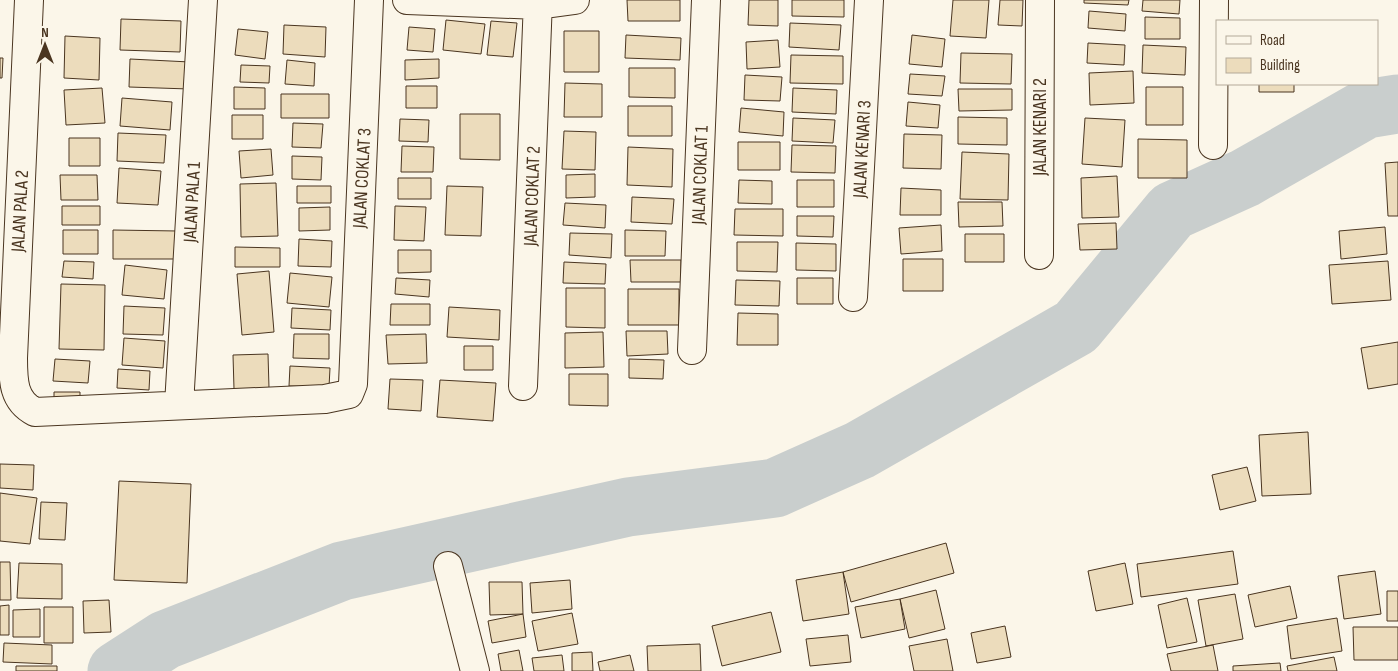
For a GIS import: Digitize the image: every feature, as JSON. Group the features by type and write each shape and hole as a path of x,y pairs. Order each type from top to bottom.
{"street":[{"name":"JALAN PALA 2","path":"29,0 13,358 16,395 26,407 35,412"},
{"name":"JALAN PALA 1","path":"179,405 203,0"},
{"name":"JALAN COKLAT 3","path":"35,412 340,398 349,394 354,384 369,0"},
{"path":"408,0 538,3 575,0"},
{"name":"JALAN COKLAT 1","path":"692,350 706,0"},
{"name":"JALAN KENARI 3","path":"853,297 869,0"},
{"name":"JALAN KENARI 2","path":"1039,255 1040,0"},
{"path":"1213,145 1214,0"},
{"name":"JALAN COKLAT 2","path":"523,386 538,3"},
{"path":"448,566 475,671"}],"building":[{"path":"627,0 680,0 680,21 628,21"},
{"path":"749,0 778,0 778,26 748,25"},
{"path":"792,0 844,0 844,17 792,16"},
{"path":"953,0 989,0 986,38 950,36"},
{"path":"1000,0 1023,0 1022,26 998,25"},
{"path":"1084,0 1129,0 1128,5 1084,3"},
{"path":"1143,0 1180,0 1179,14 1142,11"},
{"path":"1089,11 1126,14 1125,31 1088,28"},
{"path":"1145,17 1180,18 1180,39 1145,39"},
{"path":"121,19 181,21 180,52 120,50"},
{"path":"446,20 485,24 481,54 443,50"},
{"path":"491,21 517,23 513,57 487,55"},
{"path":"790,23 841,25 839,50 789,47"},
{"path":"284,25 326,27 325,57 283,54"},
{"path":"409,27 435,29 433,52 407,50"},
{"path":"238,29 268,32 265,59 235,55"},
{"path":"564,31 599,31 599,72 564,72"},
{"path":"626,35 681,38 680,60 625,58"},
{"path":"912,35 945,39 942,67 909,64"},
{"path":"65,36 100,38 99,80 64,78"},
{"path":"778,40 780,67 747,69 746,42"},
{"path":"1088,43 1125,45 1124,65 1087,63"},
{"path":"1143,45 1186,47 1185,75 1142,73"},
{"path":"961,53 1012,54 1011,84 960,83"},
{"path":"791,55 843,56 843,84 790,83"},
{"path":"0,58 3,58 2,78 0,78"},
{"path":"130,59 190,62 189,89 129,87"},
{"path":"439,59 439,78 405,80 405,60"},
{"path":"287,60 315,63 314,86 285,84"},
{"path":"241,65 270,66 269,83 240,82"},
{"path":"629,68 675,68 675,98 629,97"},
{"path":"1133,71 1134,103 1090,105 1089,73"},
{"path":"910,74 945,76 942,96 908,94"},
{"path":"745,75 782,77 780,101 744,100"},
{"path":"565,83 602,84 602,117 564,117"},
{"path":"1259,85 1294,85 1294,92 1259,92"},
{"path":"406,86 437,86 437,108 406,108"},
{"path":"234,87 265,88 265,109 234,109"},
{"path":"1146,87 1183,87 1183,125 1146,125"},
{"path":"102,88 105,123 66,125 64,90"},
{"path":"793,88 837,90 836,114 792,112"},
{"path":"958,89 1012,89 1012,110 959,111"},
{"path":"281,94 329,94 329,118 281,118"},
{"path":"122,98 172,102 170,130 120,126"},
{"path":"908,102 940,105 938,128 906,126"},
{"path":"628,106 672,106 672,136 628,136"},
{"path":"741,108 784,112 783,136 739,132"},
{"path":"460,114 500,114 500,160 460,159"},
{"path":"232,115 263,115 263,139 232,139"},
{"path":"958,117 1007,118 1007,145 958,144"},
{"path":"793,118 835,120 833,143 792,141"},
{"path":"1085,118 1125,120 1122,167 1082,164"},
{"path":"400,119 429,120 428,142 399,141"},
{"path":"293,123 323,124 321,148 292,147"},
{"path":"564,131 596,132 595,170 562,169"},
{"path":"118,133 166,135 164,163 117,161"},
{"path":"904,134 942,135 941,169 903,168"},
{"path":"69,138 100,138 100,166 69,166"},
{"path":"1138,139 1187,140 1187,178 1138,178"},
{"path":"738,142 780,142 780,170 738,170"},
{"path":"792,145 836,146 835,173 791,172"},
{"path":"402,146 434,147 433,172 401,172"},
{"path":"628,147 673,149 672,187 627,185"},
{"path":"271,149 273,175 241,178 239,151"},
{"path":"962,152 1009,154 1008,200 960,199"},
{"path":"292,156 322,157 321,180 292,179"},
{"path":"1398,162 1398,216 1388,216 1385,163"},
{"path":"119,168 161,171 158,205 117,203"},
{"path":"595,174 595,197 566,198 566,175"},
{"path":"60,175 97,175 98,200 61,200"},
{"path":"1117,176 1119,217 1082,218 1081,178"},
{"path":"398,178 431,178 431,199 398,199"},
{"path":"739,180 772,181 772,204 738,203"},
{"path":"797,180 834,180 834,207 797,207"},
{"path":"276,183 278,236 241,237 240,184"},
{"path":"297,186 331,186 331,203 297,203"},
{"path":"447,186 483,187 481,236 445,235"},
{"path":"901,188 941,190 941,215 900,215"},
{"path":"632,197 674,199 672,224 631,222"},
{"path":"958,202 1002,202 1003,226 959,227"},
{"path":"565,203 606,205 605,228 563,225"},
{"path":"62,206 100,206 100,225 62,225"},
{"path":"395,206 426,207 424,241 394,240"},
{"path":"330,207 330,230 299,231 299,208"},
{"path":"735,209 783,209 783,236 734,235"},
{"path":"797,216 834,216 833,237 797,236"},
{"path":"1116,223 1117,249 1080,250 1078,224"},
{"path":"941,225 942,251 901,254 899,228"},
{"path":"1385,227 1387,254 1341,259 1339,231"},
{"path":"63,230 98,230 98,254 63,254"},
{"path":"113,230 178,231 178,259 113,259"},
{"path":"625,230 666,231 665,256 625,256"},
{"path":"570,233 612,234 611,258 569,255"},
{"path":"965,234 1004,234 1004,262 965,262"},
{"path":"299,239 332,241 331,267 298,266"},
{"path":"737,242 778,242 777,272 737,271"},
{"path":"796,243 836,244 836,271 796,270"},
{"path":"235,247 280,248 280,267 235,267"},
{"path":"398,250 431,250 431,272 398,273"},
{"path":"903,259 943,259 943,291 903,291"},
{"path":"630,260 681,260 681,282 631,282"},
{"path":"64,261 94,262 93,279 62,277"},
{"path":"1388,261 1391,300 1332,304 1329,265"},
{"path":"564,262 606,264 605,284 563,283"},
{"path":"125,265 167,270 164,299 122,295"},
{"path":"269,271 274,332 242,335 237,274"},
{"path":"290,273 332,277 329,307 287,303"},
{"path":"396,278 430,280 429,297 395,294"},
{"path":"797,278 833,278 833,304 797,304"},
{"path":"736,280 780,281 779,306 735,305"},
{"path":"61,284 105,285 104,350 59,349"},
{"path":"566,288 605,288 605,328 566,327"},
{"path":"628,289 679,289 679,325 628,325"},
{"path":"391,304 430,304 430,325 390,325"},
{"path":"124,306 165,308 163,335 123,334"},
{"path":"449,307 500,310 499,340 447,337"},
{"path":"292,308 331,310 330,330 291,328"},
{"path":"738,313 778,314 778,345 737,345"},
{"path":"626,331 667,331 668,354 627,356"},
{"path":"603,332 604,367 565,368 565,333"},
{"path":"294,334 329,334 329,359 293,358"},
{"path":"426,334 427,363 388,364 386,335"},
{"path":"124,338 165,341 163,368 122,365"},
{"path":"1398,342 1398,384 1368,389 1361,348"},
{"path":"464,346 493,346 493,370 464,370"},
{"path":"268,354 269,388 234,389 233,355"},
{"path":"55,359 90,361 88,383 53,381"},
{"path":"629,359 664,360 663,379 629,378"},
{"path":"290,366 330,368 329,387 289,386"},
{"path":"118,369 150,371 149,390 117,388"},
{"path":"569,374 608,374 608,406 569,405"},
{"path":"390,379 423,380 421,411 388,409"},
{"path":"440,380 496,383 493,421 437,417"},
{"path":"54,392 80,392 80,403 54,403"},
{"path":"1308,432 1311,494 1262,496 1259,435"},
{"path":"0,464 34,465 33,490 0,488"},
{"path":"1247,467 1256,501 1220,510 1212,475"},
{"path":"119,481 191,484 187,583 114,580"},
{"path":"0,493 37,498 30,544 0,541"},
{"path":"41,502 67,503 65,540 39,539"},
{"path":"946,543 954,573 851,602 843,572"},
{"path":"1233,551 1238,584 1141,597 1137,564"},
{"path":"0,562 10,562 11,600 0,600"},
{"path":"19,563 62,564 62,599 17,598"},
{"path":"1125,563 1133,604 1096,611 1088,571"},
{"path":"1375,571 1381,614 1344,619 1338,576"},
{"path":"843,572 849,614 803,621 796,580"},
{"path":"570,580 572,609 532,613 530,583"},
{"path":"489,582 522,582 523,614 490,615"},
{"path":"1290,586 1297,618 1255,627 1248,595"},
{"path":"936,590 945,629 909,638 900,599"},
{"path":"1387,591 1398,591 1398,621 1387,621"},
{"path":"1235,594 1243,639 1206,646 1198,600"},
{"path":"1187,598 1197,642 1167,648 1158,605"},
{"path":"900,599 905,629 861,638 855,607"},
{"path":"109,600 111,632 84,633 83,601"},
{"path":"9,605 9,635 0,635 0,606"},
{"path":"44,607 73,607 73,643 44,643"},
{"path":"40,609 40,637 13,637 13,610"},
{"path":"771,612 781,652 722,666 712,626"},
{"path":"572,613 578,644 538,651 532,621"},
{"path":"523,614 526,637 492,643 488,621"},
{"path":"1337,618 1342,651 1291,659 1287,626"},
{"path":"1005,626 1011,657 977,663 971,633"},
{"path":"1353,627 1398,627 1398,660 1354,660"},
{"path":"848,635 851,662 810,666 806,639"},
{"path":"947,639 953,671 914,671 909,646"},
{"path":"4,643 52,645 52,664 3,662"},
{"path":"700,644 701,671 648,671 647,646"},
{"path":"1213,645 1218,671 1171,671 1167,654"},
{"path":"519,650 523,671 501,671 498,654"},
{"path":"592,652 593,671 572,671 572,653"},
{"path":"562,655 564,671 534,671 532,658"},
{"path":"630,655 634,671 600,671 598,662"},
{"path":"1334,657 1337,671 1288,671 1287,666"},
{"path":"1280,663 1281,671 1233,671 1233,666"},
{"path":"16,666 57,666 57,671 16,671"}],"waterway":[{"path":"117,671 165,640 342,571 628,507 775,488 860,450 1076,327 1172,211 1245,178 1366,109 1398,104"}]}
